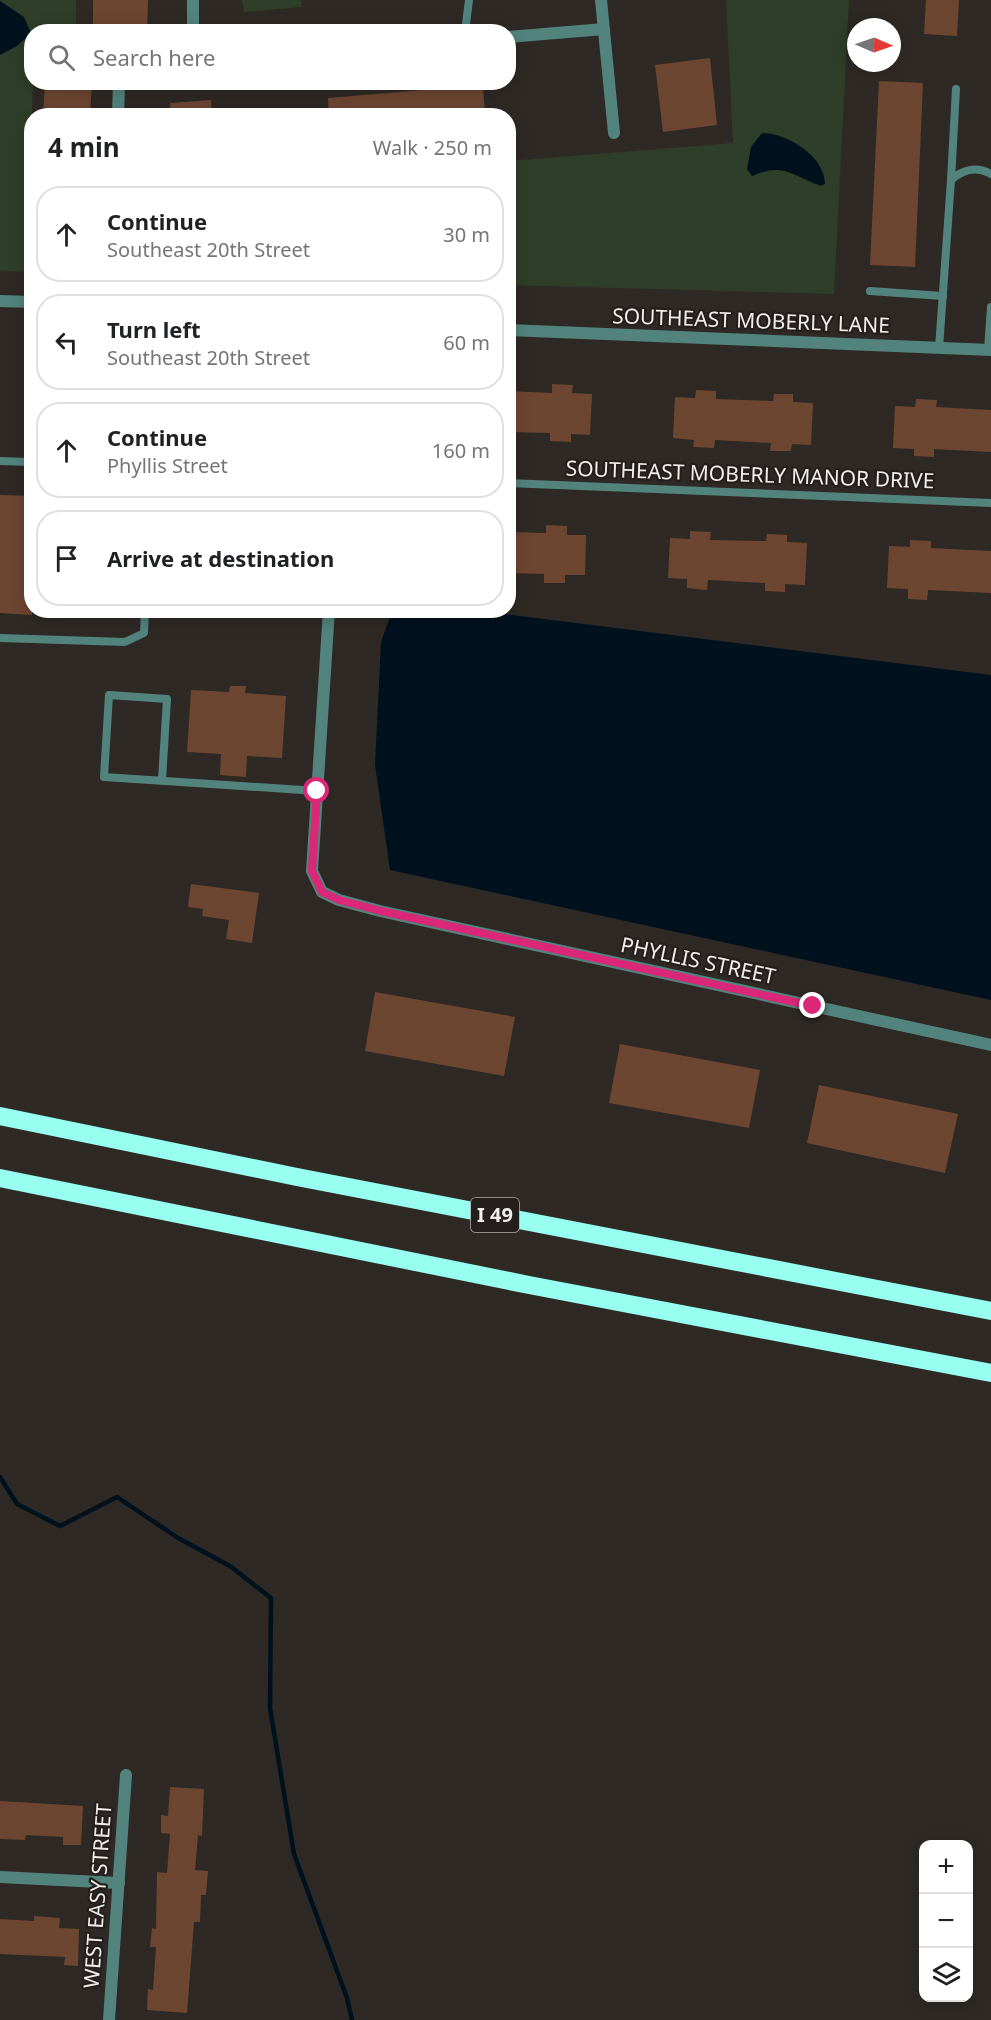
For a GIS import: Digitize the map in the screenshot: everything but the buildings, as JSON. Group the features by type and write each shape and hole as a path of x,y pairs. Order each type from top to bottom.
{"highway":[{"name":"I 49","path":"0,1116 297,1177 991,1311"},
{"path":"0,1178 495,1279 991,1373"}],"street":[{"path":"193,0 193,24"},
{"path":"601,0 614,133"},
{"path":"516,36 604,28"},
{"path":"118,108 119,90"},
{"path":"0,301 24,302"},
{"name":"SOUTHEAST MOBERLY LANE","path":"516,330 990,350"},
{"name":"PHYLLIS STREET","path":"328,618 312,871 322,892 339,900 432,923 991,1045"},
{"name":"WEST EASY STREET","path":"109,2020 126,1775"},
{"path":"0,1877 119,1882"}],"lane":[{"path":"466,24 470,0"},
{"path":"939,348 956,89"},
{"path":"951,180 959,173 970,169 991,174"},
{"path":"870,291 943,296"},
{"path":"990,350 991,307"},
{"path":"0,461 24,462"},
{"name":"SOUTHEAST MOBERLY MANOR DRIVE","path":"516,483 991,503"},
{"path":"0,638 125,642 144,633 145,618"},
{"path":"162,780 167,699 109,695 104,777 317,791"}],"green space":[{"path":"0,0 76,0 76,24 24,24 24,90 33,90 32,108 24,108 24,272 0,271"},
{"path":"242,0 301,0 302,7 244,12"},
{"path":"726,0 849,0 834,294 516,285 516,160 733,143"}],"water":[{"path":"0,1 24,17 27,24 24,24 24,40 0,55"},
{"path":"762,133 782,137 803,148 819,164 825,184 821,186 780,170 752,176 747,169 751,147"},
{"path":"516,616 991,675 991,1000 390,870 375,765 381,642 390,618 516,618"}],"waterway":[{"path":"0,1477 17,1504 60,1526 117,1497 178,1538 230,1566 271,1598 270,1708 294,1854 347,1998 352,2020"}],"route":[{"path":"317,791 312,871 322,892 339,900 813,1006"}]}
